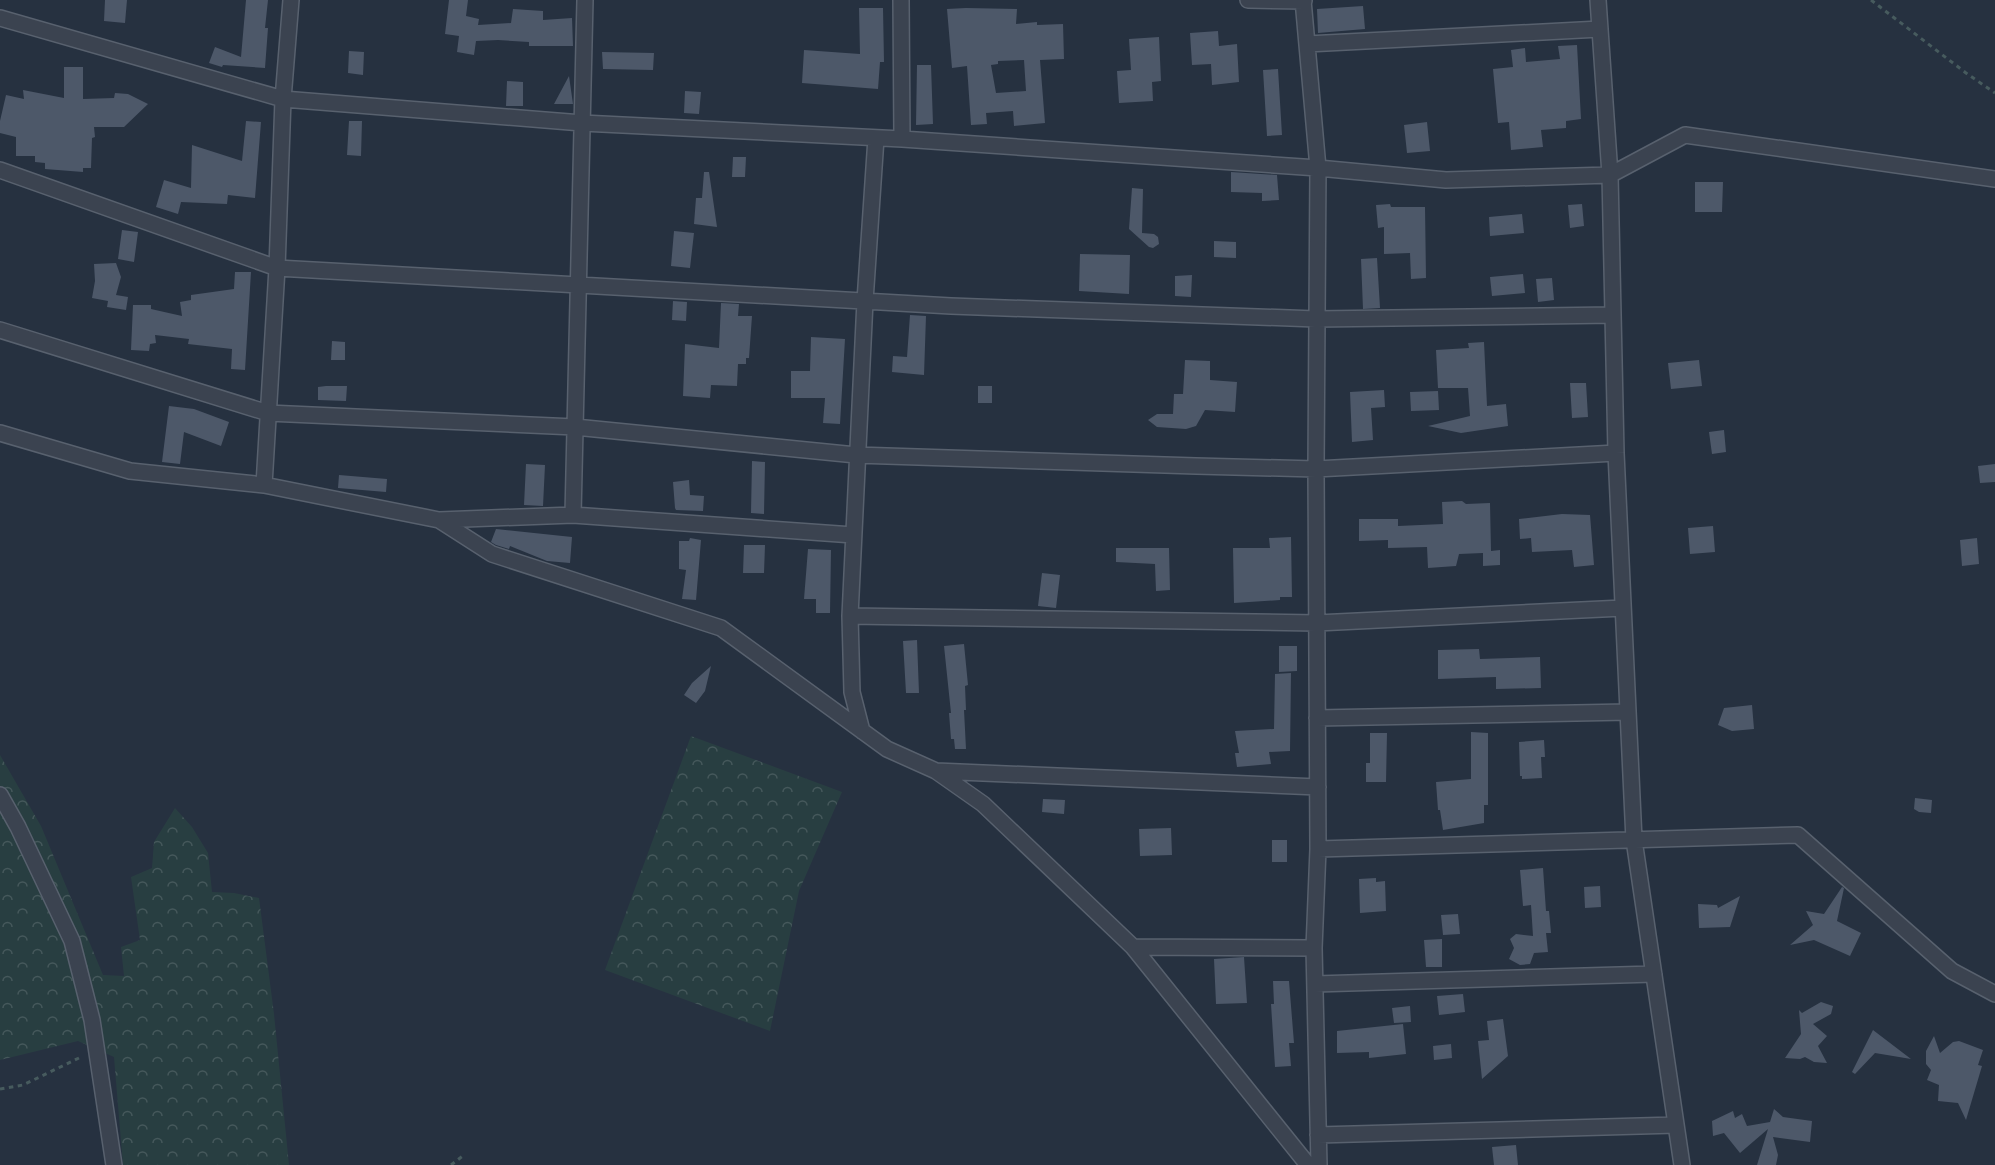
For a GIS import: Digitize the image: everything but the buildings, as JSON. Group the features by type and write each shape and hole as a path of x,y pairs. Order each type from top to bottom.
{"street":[{"path":"264,485 277,268 283,99 291,0"},
{"path":"573,514 585,0"},
{"path":"901,0 902,139"},
{"path":"1248,0 1304,1 1318,168 1316,319 1318,849 1314,948 1319,1165"},
{"path":"1598,0 1610,175 1616,453 1634,840 1682,1165"},
{"path":"0,18 283,99 582,123 902,139 1318,168 1446,180 1610,175 1685,135 1995,179"},
{"path":"1307,44 1600,29"},
{"path":"862,731 852,692 850,616 856,455 876,138"},
{"path":"0,170 277,268 951,306 1316,319 1613,315"},
{"path":"0,330 268,413 575,427 856,455 1316,469 1616,453"},
{"path":"0,433 130,471 264,485 439,520 573,514 853,535"},
{"path":"439,520 492,555 721,628 887,749 936,771 982,804 1133,947 1308,1165"},
{"path":"850,616 1317,623 1623,608"},
{"path":"1317,718 1628,712"},
{"path":"936,771 1318,787"},
{"path":"0,795 18,826 72,941 92,1020 114,1165"},
{"path":"1318,849 1798,835 1952,971 1995,994"},
{"path":"1133,947 1314,948"},
{"path":"1315,984 1654,974"},
{"path":"1318,1135 1676,1125"}],"path":[{"path":"1871,0 1965,73 1995,93"},
{"path":"0,1089 23,1085 96,1050"},
{"path":"451,1165 464,1155"}],"green space":[{"path":"691,736 842,792 799,891 770,1031 605,970"},
{"path":"0,755 41,826 103,975 124,976 121,947 140,940 131,877 152,868 154,842 175,808 192,827 208,853 212,892 259,898 274,1014 289,1165 123,1165 114,1057 78,1041 0,1060"}]}
